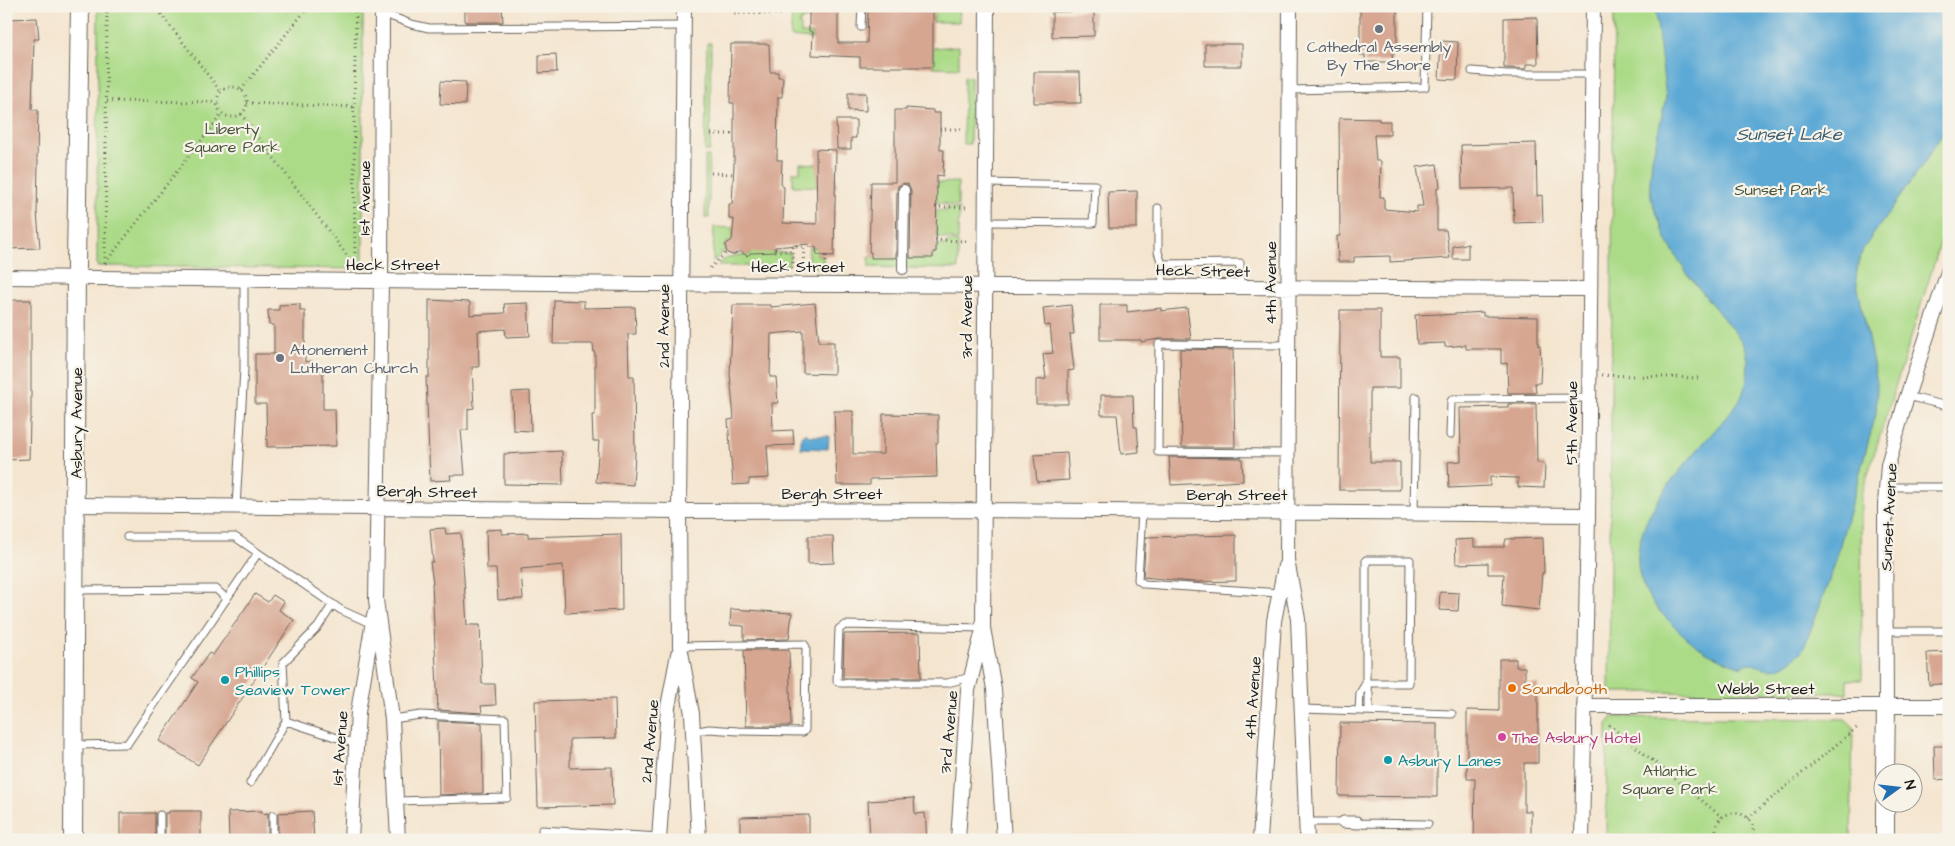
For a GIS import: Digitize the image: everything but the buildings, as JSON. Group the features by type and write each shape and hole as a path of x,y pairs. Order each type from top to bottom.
{"street":[{"name":"Asbury Avenue","path":"73,840 76,278 80,6"},
{"name":"2nd Avenue","path":"684,6 679,511 680,646 692,714 699,840"},
{"name":"3rd Avenue","path":"986,6 982,510 983,628 994,689 1004,840"},
{"name":"4th Avenue","path":"1260,840 1274,621 1286,593 1290,6"},
{"name":"5th Avenue","path":"1582,840 1588,515 1592,6"},
{"name":"1st Avenue","path":"350,840 358,712 376,600 382,282 382,10"},
{"path":"903,269 904,190"},
{"name":"Sunset Avenue","path":"1885,764 1886,487 1888,465 1907,396 1944,301 1949,269"},
{"name":"Heck Street","path":"6,277 382,282 1590,289"},
{"name":"Bergh Street","path":"76,505 679,511 982,510 1588,515"},
{"name":"4th Avenue","path":"1286,593 1298,619 1308,840"},
{"name":"1st Avenue","path":"376,600 392,719 398,840"},
{"name":"3rd Avenue","path":"958,840 968,690 983,628"},
{"name":"2nd Avenue","path":"659,839 668,707 680,646"},
{"name":"Webb Street","path":"1584,706 1949,706"},
{"path":"1885,814 1885,840"}],"lane":[{"path":"861,27 862,6"},
{"path":"1289,90 1425,87 1427,6"},
{"path":"382,10 411,24 429,28 684,26"},
{"path":"1472,71 1507,74 1592,74"},
{"path":"985,183 1095,185 1093,223 985,222"},
{"path":"1158,208 1158,252 1162,264 1163,287"},
{"path":"1162,264 1240,263 1240,288"},
{"path":"236,507 244,369 244,279"},
{"path":"1287,345 1159,344 1158,452 1287,453"},
{"path":"1907,396 1948,406"},
{"path":"1414,513 1416,397"},
{"path":"1450,435 1451,401 1453,399 1589,398"},
{"path":"1886,487 1949,487"},
{"path":"1142,511 1138,580 1144,584 1286,593"},
{"path":"127,537 235,537 333,604 372,624"},
{"path":"74,745 127,744 258,553"},
{"path":"1366,683 1409,683 1410,560 1366,560 1366,683 1369,694 1369,711"},
{"path":"75,590 216,589 226,599"},
{"path":"250,783 286,721 282,663 318,627 333,604"},
{"path":"971,677 948,683 840,683 837,681 839,628 845,625 983,628"},
{"path":"1886,631 1949,631"},
{"path":"680,646 804,644 806,647 805,730 803,732 709,729 693,732"},
{"path":"1359,711 1360,693 1366,683"},
{"path":"1302,709 1452,714"},
{"path":"392,719 421,715 505,718 507,798 396,801"},
{"path":"286,721 356,744"},
{"path":"160,815 160,840"},
{"path":"273,815 273,840"},
{"path":"1307,822 1341,822 1350,819 1359,822 1428,824"},
{"path":"542,830 659,839"}],"path":[{"path":"105,263 108,6"},
{"path":"155,6 220,92"},
{"path":"241,90 309,6"},
{"path":"355,265 354,107 356,6"},
{"path":"728,6 733,13 784,14"},
{"path":"229,87 241,90 246,96 247,103 241,114 231,117 222,114 217,102 220,92 229,87"},
{"path":"107,101 217,102"},
{"path":"247,103 354,107"},
{"path":"105,263 222,114"},
{"path":"241,114 355,265"},
{"path":"940,129 961,129"},
{"path":"711,134 734,134"},
{"path":"711,173 734,174"},
{"path":"935,207 970,207"},
{"path":"935,240 969,241"},
{"path":"793,268 793,246 804,246 803,268"},
{"path":"775,250 794,251"},
{"path":"710,268 727,252"},
{"path":"826,256 827,275"},
{"path":"105,263 115,263"},
{"path":"345,265 355,265"},
{"path":"1589,374 1699,378"},
{"path":"1609,725 1722,817"},
{"path":"1748,818 1859,726"},
{"path":"1717,840 1716,827 1722,817 1734,812 1748,818 1753,827 1752,840"}],"green space":[{"name":"Liberty Square Park","path":"98,6 363,6 363,269 97,266"},
{"path":"793,6 798,6 798,12 809,13 809,19 802,19 799,25 801,26 801,34 813,34 812,39 790,37"},
{"path":"933,6 960,6 959,22 933,22 935,10"},
{"name":"Sunset Lake","path":"1614,6 1949,6 1949,216 1861,496 1862,680 1847,680 1847,693 1609,692"},
{"path":"707,43 711,43 710,151 705,151"},
{"path":"959,46 959,68 933,67 933,48"},
{"path":"964,76 971,77 970,144 963,144"},
{"path":"705,156 709,156 709,218 705,218"},
{"path":"800,163 835,165 836,187 793,186 793,172 800,172"},
{"path":"958,182 958,206 937,203 934,183"},
{"path":"946,208 959,209 958,240 937,237 937,229 934,229 937,210 946,211"},
{"path":"714,227 733,228 732,242 727,242 725,245 726,251 721,252 721,255 713,261"},
{"path":"946,242 958,242 958,269 905,268 905,258 933,258 933,252 936,252 936,245 946,245"},
{"path":"809,247 816,247 817,255 823,256 823,267 807,267"},
{"path":"754,251 791,253 788,266 718,266 728,258 736,255 749,255"},
{"path":"869,257 901,258 901,268 869,267"},
{"name":"Atlantic Square Park","path":"1613,717 1845,719 1853,726 1851,840 1606,840 1607,724"}],"water":[{"name":"Sunset Lake","path":"1655,6 1949,6 1949,123 1926,160 1863,249 1858,264 1856,278 1877,383 1876,414 1833,570 1804,648 1790,662 1776,668 1768,669 1748,663 1742,667 1709,653 1692,642 1666,618 1644,589 1638,559 1643,530 1657,502 1677,474 1741,398 1747,381 1748,361 1746,350 1741,340 1688,275 1667,241 1651,199 1652,159 1666,98"},
{"path":"806,433 809,436 829,436 828,449 801,448 801,436"}],"place":[{"name":"Cathedral Assembly By The Shore","path":"1379,29"},
{"name":"Atonement Lutheran Church","path":"280,358"},
{"name":"Phillips Seaview Tower","path":"225,680"},
{"name":"Soundbooth","path":"1512,688"},
{"name":"The Asbury Hotel","path":"1502,737"},
{"name":"Asbury Lanes","path":"1388,760"}],"park label":[{"name":"Sunset Park","path":"1781,189"}]}
